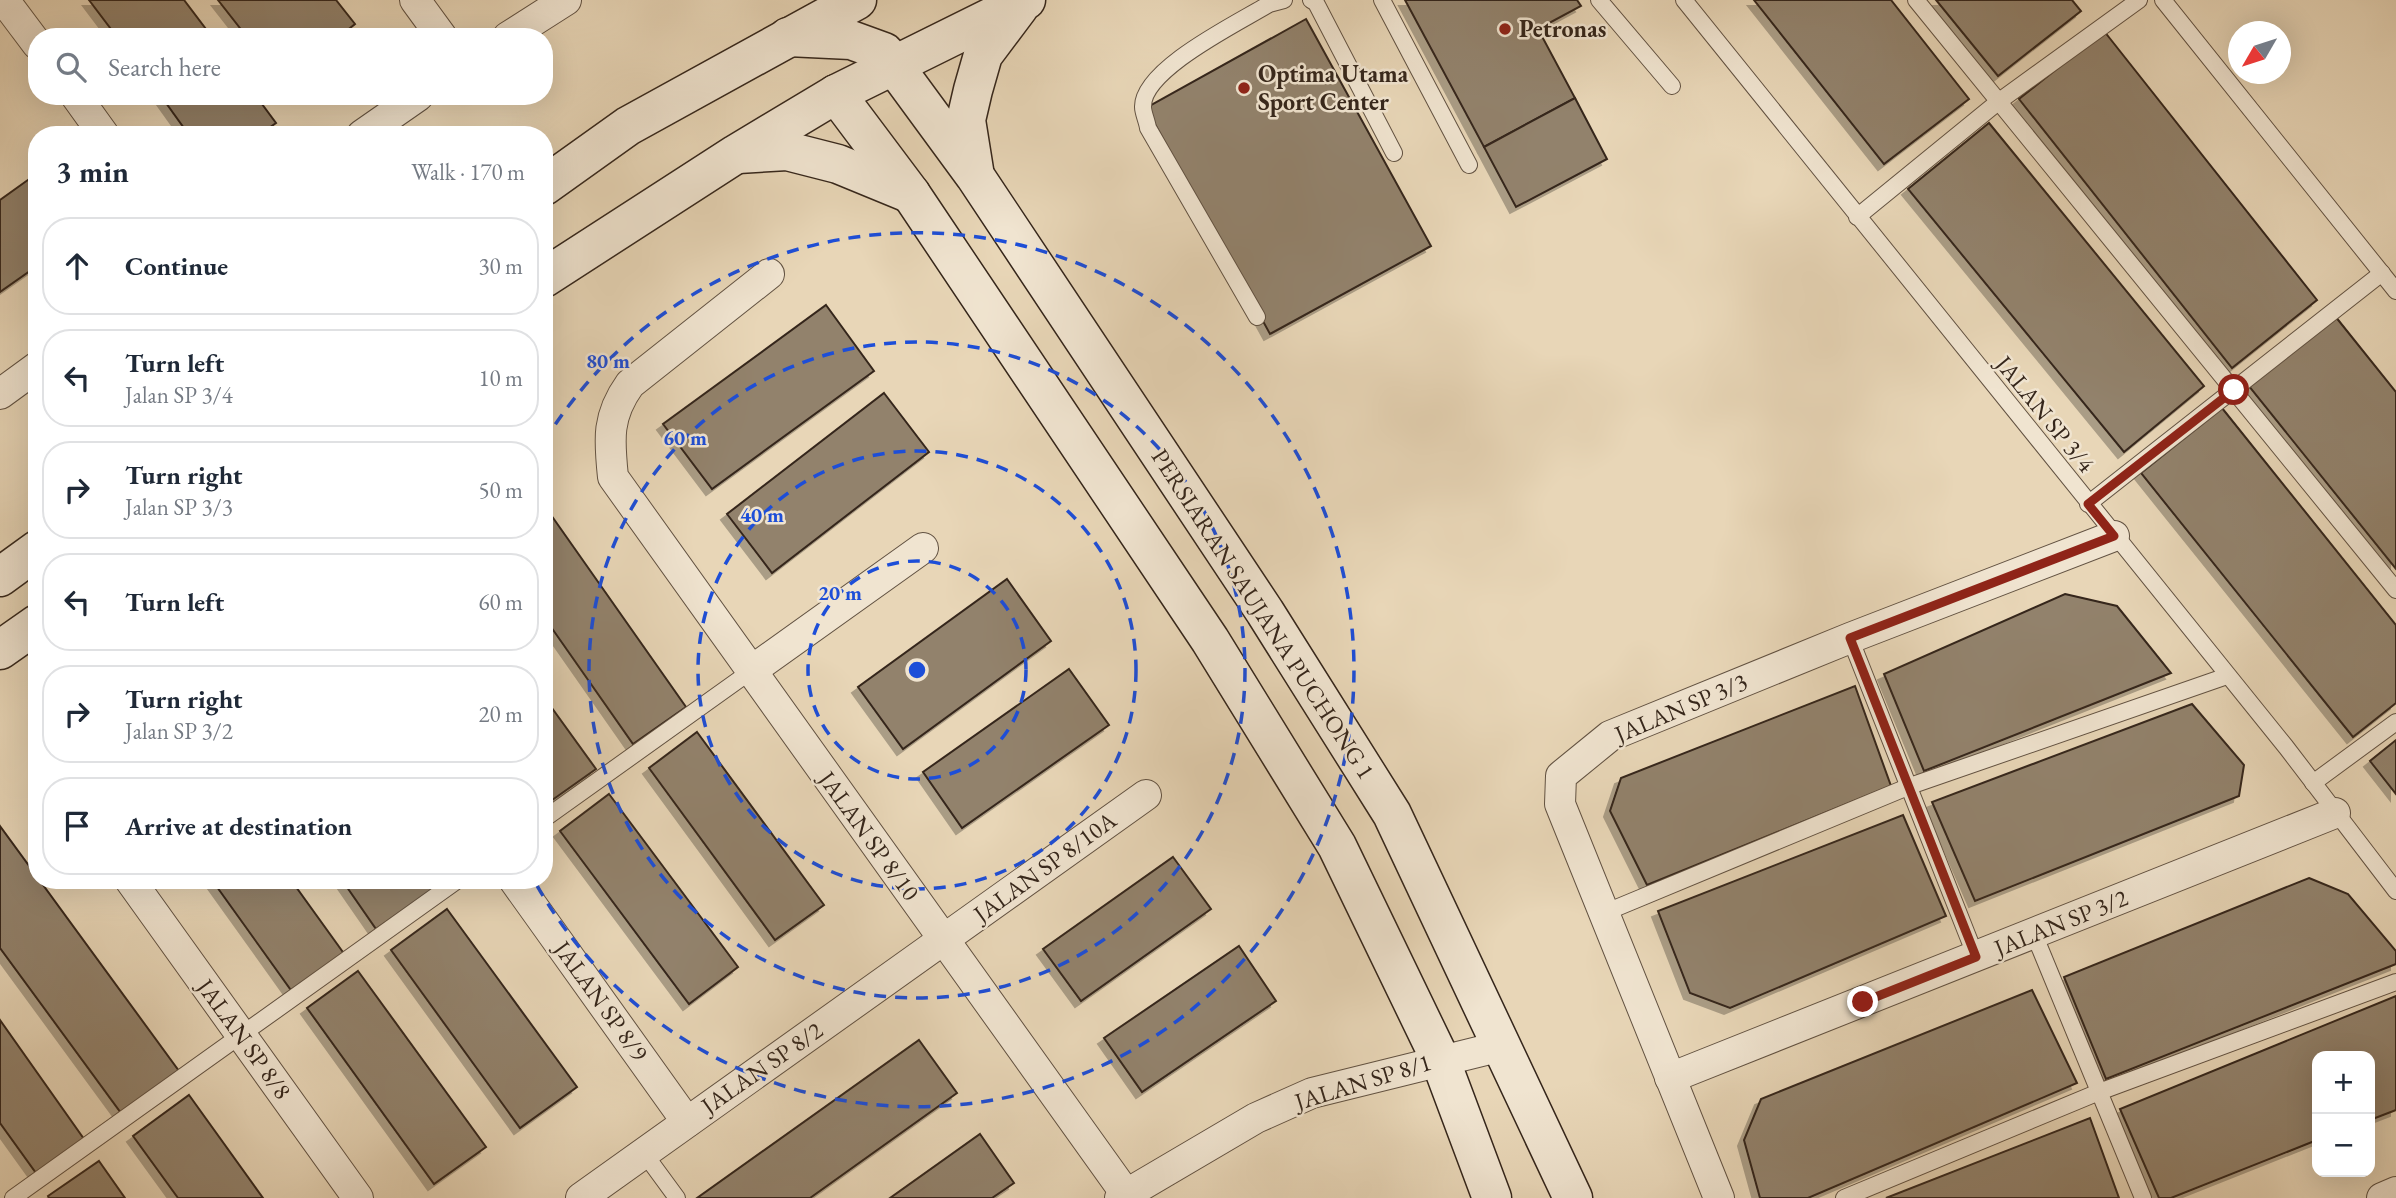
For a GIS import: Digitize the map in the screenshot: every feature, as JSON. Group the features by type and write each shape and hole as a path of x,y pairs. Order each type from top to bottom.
{"street":[{"path":"4,0 28,32"},
{"path":"415,0 435,28"},
{"path":"522,28 566,0"},
{"path":"553,180 628,126 857,0"},
{"path":"880,0 857,26 850,40 838,68 836,94 911,194 1210,640 1337,846 1440,1059 1492,1198"},
{"path":"553,272 736,154 836,94 1024,1"},
{"path":"975,176 966,120 973,90 983,55 1024,1"},
{"path":"788,37 850,40 884,52 895,64"},
{"name":"PERSIARAN SAUJANA PUCHONG 1","path":"895,64 975,176 1258,600 1392,814 1573,1198"},
{"path":"82,105 98,126"},
{"path":"375,126 405,105"},
{"path":"736,154 787,151 838,164 911,194"},
{"name":"JALAN SP 8/10","path":"769,274 630,384 615,404 609,439 613,477 944,939 1123,1196"},
{"path":"0,394 28,374"},
{"name":"JALAN SP 3/3","path":"1719,1198 1560,804 1561,776 1609,736 1850,638 2114,536"},
{"path":"751,671 923,548"},
{"path":"0,577 28,557"},
{"path":"0,650 28,630"},
{"name":"JALAN SP 8/10A","path":"944,939 1146,794"},
{"name":"JALAN SP 3/2","path":"1670,1078 2335,813"},
{"name":"JALAN SP 8/8","path":"136,889 358,1198"},
{"name":"JALAN SP 8/9","path":"520,889 687,1122"},
{"name":"JALAN SP 8/2","path":"581,1198 944,939"},
{"name":"JALAN SP 8/1","path":"1123,1196 1256,1118 1312,1093 1440,1059 1502,1046"},
{"path":"2382,1198 2396,1192"}],"lane":[{"path":"1311,0 1316,3 1394,153"},
{"path":"1382,0 1469,165"},
{"path":"1598,0 1672,86"},
{"name":"JALAN SP 3/4","path":"1684,0 2314,783 2396,891"},
{"path":"1916,0 2396,590"},
{"path":"1857,217 1998,102 2139,0"},
{"path":"2163,0 2396,291"},
{"path":"1257,317 1148,128 1142,106 1150,87 1168,67 1273,1"},
{"path":"2088,504 2382,273"},
{"path":"1850,638 1976,957"},
{"path":"553,812 751,671"},
{"path":"1604,913 1910,786 2227,676"},
{"path":"2314,783 2396,722"},
{"path":"13,1198 445,889"},
{"path":"2034,934 2143,1198"},
{"path":"1844,1198 2099,1092 2396,982"},
{"path":"645,1153 677,1198"}],"building":[{"path":"89,0 184,0 205,28 110,28"},
{"path":"218,0 336,0 355,24 350,28 240,28"},
{"path":"1405,0 1577,0 1581,6 1538,29 1575,98 1484,147"},
{"path":"1754,0 1891,0 1969,99 1884,164"},
{"path":"1936,0 2072,0 2081,11 1998,76"},
{"path":"1306,19 1431,246 1270,334 1146,108"},
{"path":"2104,31 2317,300 2232,368 2019,99"},
{"path":"1575,98 1607,159 1516,207 1484,147"},
{"path":"167,105 263,105 276,123 272,126 183,126"},
{"path":"1989,123 2204,386 2124,452 1908,189"},
{"path":"28,180 28,272 0,292 0,200"},
{"path":"826,305 874,371 712,489 663,424"},
{"path":"2335,316 2396,392 2396,569 2248,385"},
{"path":"884,393 929,452 772,573 727,514"},
{"path":"2222,408 2396,625 2396,703 2353,737 2141,473"},
{"path":"553,518 686,707 633,744 553,630"},
{"path":"1007,579 1051,641 903,749 858,687"},
{"path":"2065,594 2117,606 2171,673 1924,771 1884,674"},
{"path":"1069,669 1109,725 962,828 923,772"},
{"path":"1855,686 1891,786 1647,885 1610,811 1621,778"},
{"path":"2192,704 2244,765 2239,796 1975,901 1932,802"},
{"path":"553,709 596,769 553,799"},
{"path":"697,732 824,905 775,940 649,768"},
{"path":"2396,740 2396,794 2370,761"},
{"path":"609,794 738,967 689,1004 560,831"},
{"path":"1903,815 1946,916 1730,1008 1690,993 1658,911"},
{"path":"0,826 28,864 28,889 46,889 179,1071 121,1113 0,948"},
{"path":"1173,857 1211,909 1081,1001 1043,949"},
{"path":"2309,878 2348,894 2396,951 2396,964 2106,1079 2064,977"},
{"path":"218,889 297,889 345,955 293,993"},
{"path":"348,889 434,889 376,929"},
{"path":"447,909 577,1087 520,1128 391,950"},
{"path":"1239,946 1276,1001 1142,1092 1104,1038"},
{"path":"358,971 486,1147 434,1184 307,1008"},
{"path":"2032,990 2077,1083 1808,1198 1760,1198 1744,1140 1761,1099"},
{"path":"2396,996 2396,1110 2375,1118 2375,1051 2312,1051 2312,1142 2171,1198 2159,1198 2120,1109"},
{"path":"0,1020 84,1139 36,1173 0,1123"},
{"path":"919,1040 957,1093 810,1198 697,1198"},
{"path":"189,1095 263,1198 178,1198 133,1136"},
{"path":"2090,1118 2119,1198 1886,1198"},
{"path":"980,1134 1014,1183 992,1198 890,1198"},
{"path":"99,1161 125,1198 49,1198 48,1196"}],"place":[{"name":"Petronas","path":"1505,29"},
{"name":"Optima Utama Sport Center","path":"1244,88"}],"route":[{"path":"1863,1002 1976,957 1850,638 2114,536 2088,504 2234,390"}]}
